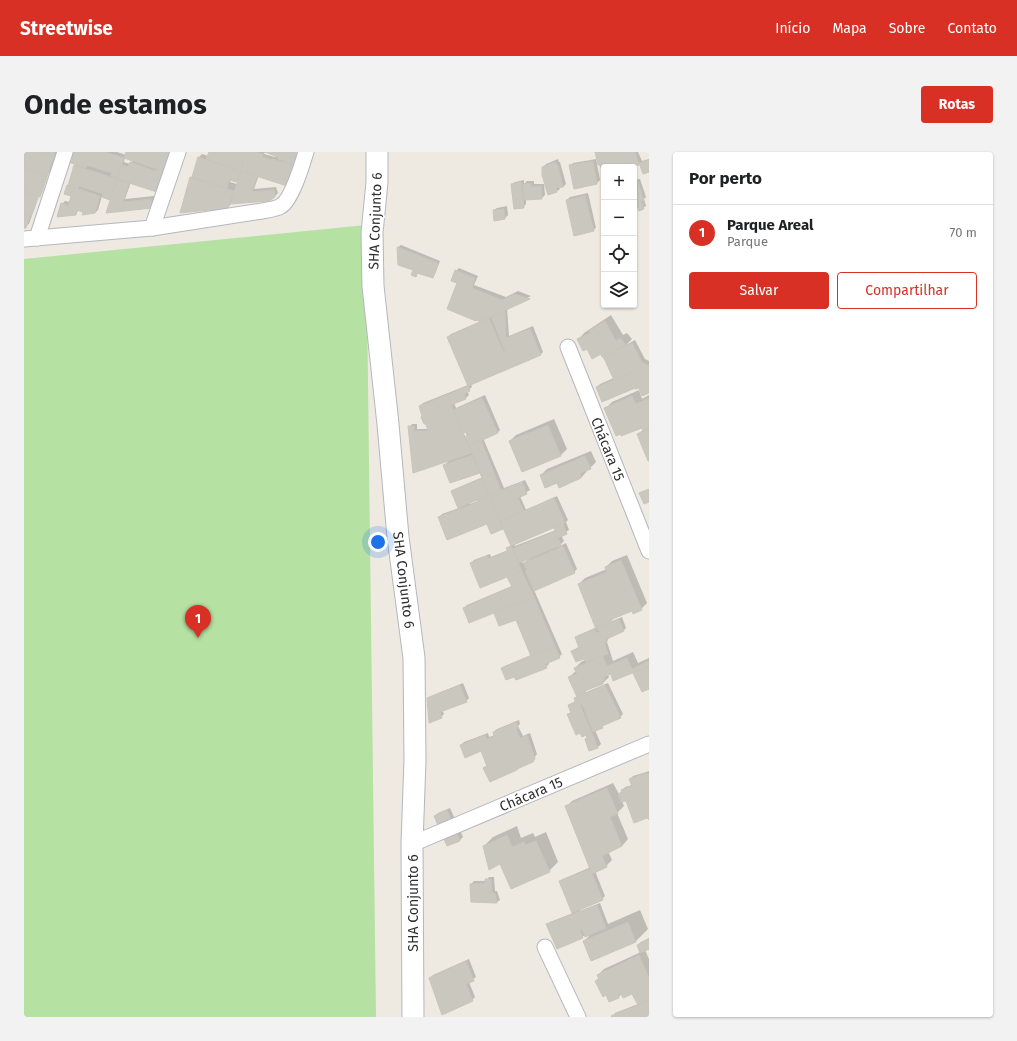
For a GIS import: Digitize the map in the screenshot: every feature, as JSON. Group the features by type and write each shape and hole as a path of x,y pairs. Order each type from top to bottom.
{"street":[{"path":"65,152 30,239 152,228 280,207 286,201 296,182 306,152"},
{"path":"152,228 178,152"},
{"name":"SHA Conjunto 6","path":"377,152 377,182 372,233 373,286 388,424 398,537 414,658 415,760 412,844 415,1014"},
{"name":"Chácara 15","path":"568,348 649,551"},
{"name":"Chácara 15","path":"412,844 649,744"},
{"path":"545,947 578,1017"}],"green space":[{"path":"366,225 376,1017 24,1017 24,259"}],"building":[{"path":"24,152 41,152 54,156 47,176 24,169"},
{"path":"41,152 55,152 54,156"},
{"path":"74,152 105,152 124,158 117,179 111,176 112,173 87,165 86,168 71,163"},
{"path":"126,152 177,152 165,172 124,158"},
{"path":"209,152 247,152 241,171 206,159"},
{"path":"247,152 263,154 262,157 271,160 294,164 287,186 241,171"},
{"path":"265,152 299,152 294,164 278,159 278,157"},
{"path":"595,152 635,152 639,165 601,164 601,168 600,165 598,165"},
{"path":"198,157 241,171 237,182 229,180 227,189 192,177"},
{"path":"649,160 649,172 643,174 639,163"},
{"path":"593,161 597,184 574,189 569,165"},
{"path":"130,162 156,171 156,169 165,172 163,194 117,179 122,165 128,167"},
{"path":"555,162 558,165 563,187 556,188 557,192 548,195 542,175 542,167"},
{"path":"74,165 117,179 110,200 102,197 103,194 79,186 78,189 68,186"},
{"path":"24,169 47,176 40,197 24,191"},
{"path":"241,171 257,176 252,192 274,190 275,197 269,201 230,204"},
{"path":"190,177 234,191 228,208 180,213"},
{"path":"117,179 129,183 123,202 151,199 152,208 106,213"},
{"path":"637,181 644,201 641,201 644,209 639,211 637,206"},
{"path":"521,182 524,208 514,209 511,184"},
{"path":"531,183 531,187 541,186 542,199 524,200 523,184"},
{"path":"67,185 100,196 95,213 82,215 83,212 77,210 76,215 57,217 61,203 67,205 68,207 71,196 64,194"},
{"path":"24,191 38,196 31,216 24,214"},
{"path":"585,196 594,231 574,236 566,200"},
{"path":"504,209 505,219 494,221 493,210"},
{"path":"24,214 30,216 26,228 24,228"},
{"path":"397,247 438,263 433,278 417,273 416,277 411,275 413,270 398,265"},
{"path":"455,270 475,278 472,288 502,300 514,294 530,299 480,322 477,320 476,321 447,309 457,283 451,281"},
{"path":"505,311 506,338 530,329 541,355 468,386 447,337 489,318 504,353 505,352 491,317"},
{"path":"605,321 616,341 620,338 626,345 602,357 601,354 592,359 587,349 583,351 577,339 590,333 589,331"},
{"path":"632,343 642,362 649,366 614,380 603,356"},
{"path":"649,366 649,393 642,396 639,388 635,388 602,402 596,387"},
{"path":"468,386 470,391 464,394 466,399 451,405 447,395"},
{"path":"447,395 472,453 413,473 408,426 414,426 414,431 428,431 426,424 424,424 421,417 419,406"},
{"path":"632,396 636,404 649,398 649,428 643,430 642,428 621,436 621,434 616,436 604,408"},
{"path":"482,398 498,433 469,446 465,437 467,436 466,432 463,433 453,410"},
{"path":"548,425 561,456 522,472 509,441"},
{"path":"649,429 649,461 648,461 637,434"},
{"path":"481,440 501,490 489,495 469,446"},
{"path":"472,455 480,473 450,483 443,465"},
{"path":"585,456 591,469 580,473 581,478 559,488 557,483 545,488 540,475"},
{"path":"482,478 489,495 458,508 451,491"},
{"path":"522,482 527,494 518,498 524,512 500,521 489,495"},
{"path":"649,489 649,502 644,504 639,493"},
{"path":"489,495 503,529 491,534 487,524 447,540 438,517 478,502 477,500"},
{"path":"554,498 565,523 511,546 500,521"},
{"path":"563,524 567,534 558,538 561,545 519,563 512,549 555,531 554,528"},
{"path":"511,546 522,571 480,588 470,563 487,556 488,559 508,551 506,548"},
{"path":"563,546 575,573 534,591 523,563"},
{"path":"621,560 642,610 633,614 632,611 610,620 611,623 596,629 578,584 607,572 605,567"},
{"path":"522,571 534,597 469,623 463,608 512,587 507,577"},
{"path":"534,597 555,646 531,656 516,620 499,626 494,613"},
{"path":"619,619 624,631 607,639 605,645 608,654 586,663 584,659 576,662 571,651 579,648 575,637 595,629 596,633 599,632 597,628"},
{"path":"555,646 560,658 545,664 547,668 516,680 514,677 506,680 501,668"},
{"path":"603,656 607,666 627,658 632,669 648,661 649,666 613,681 611,674 604,677 605,680 602,681 603,684 584,691 585,693 577,697 568,677 577,674 574,668"},
{"path":"649,666 649,689 642,692 633,673"},
{"path":"460,685 467,702 440,712 442,718 429,723 427,698"},
{"path":"605,685 621,718 602,726 603,728 593,732 582,704 580,705 577,697"},
{"path":"577,697 598,748 589,751 585,739 587,738 586,735 582,737 580,733 576,735 567,714 571,713 568,705 575,702 574,698"},
{"path":"516,722 518,728 516,728 520,738 527,735 535,758 533,762 490,782 483,768 487,766 481,751 465,758 460,745 485,735 487,739 494,736 493,732"},
{"path":"646,773 649,774 649,820 647,818 634,823 626,801 621,802 618,794 622,792 621,790 632,786 629,779"},
{"path":"607,788 618,814 610,817 622,846 602,856 607,867 592,874 565,806"},
{"path":"447,810 460,841 447,846 434,816"},
{"path":"507,835 512,847 524,842 525,845 536,841 550,872 511,889 500,864 489,870 483,846"},
{"path":"590,869 603,900 572,913 559,881"},
{"path":"485,879 491,879 492,893 495,893 497,903 471,902 470,884 485,883"},
{"path":"597,905 606,928 585,937 582,929 580,930 583,938 557,949 546,924"},
{"path":"628,922 636,942 591,961 583,941"},
{"path":"649,939 649,949 640,953 637,945"},
{"path":"639,955 649,978 649,1000 638,1005 632,994 623,998 621,993 618,995 619,998 609,1002 606,995 603,997 595,981 599,979 597,975"},
{"path":"466,961 474,981 466,984 473,1001 442,1015 429,978"},
{"path":"649,1000 649,1017 611,1016"}],"place":[{"name":"Parque Areal","path":"198,638"}]}
